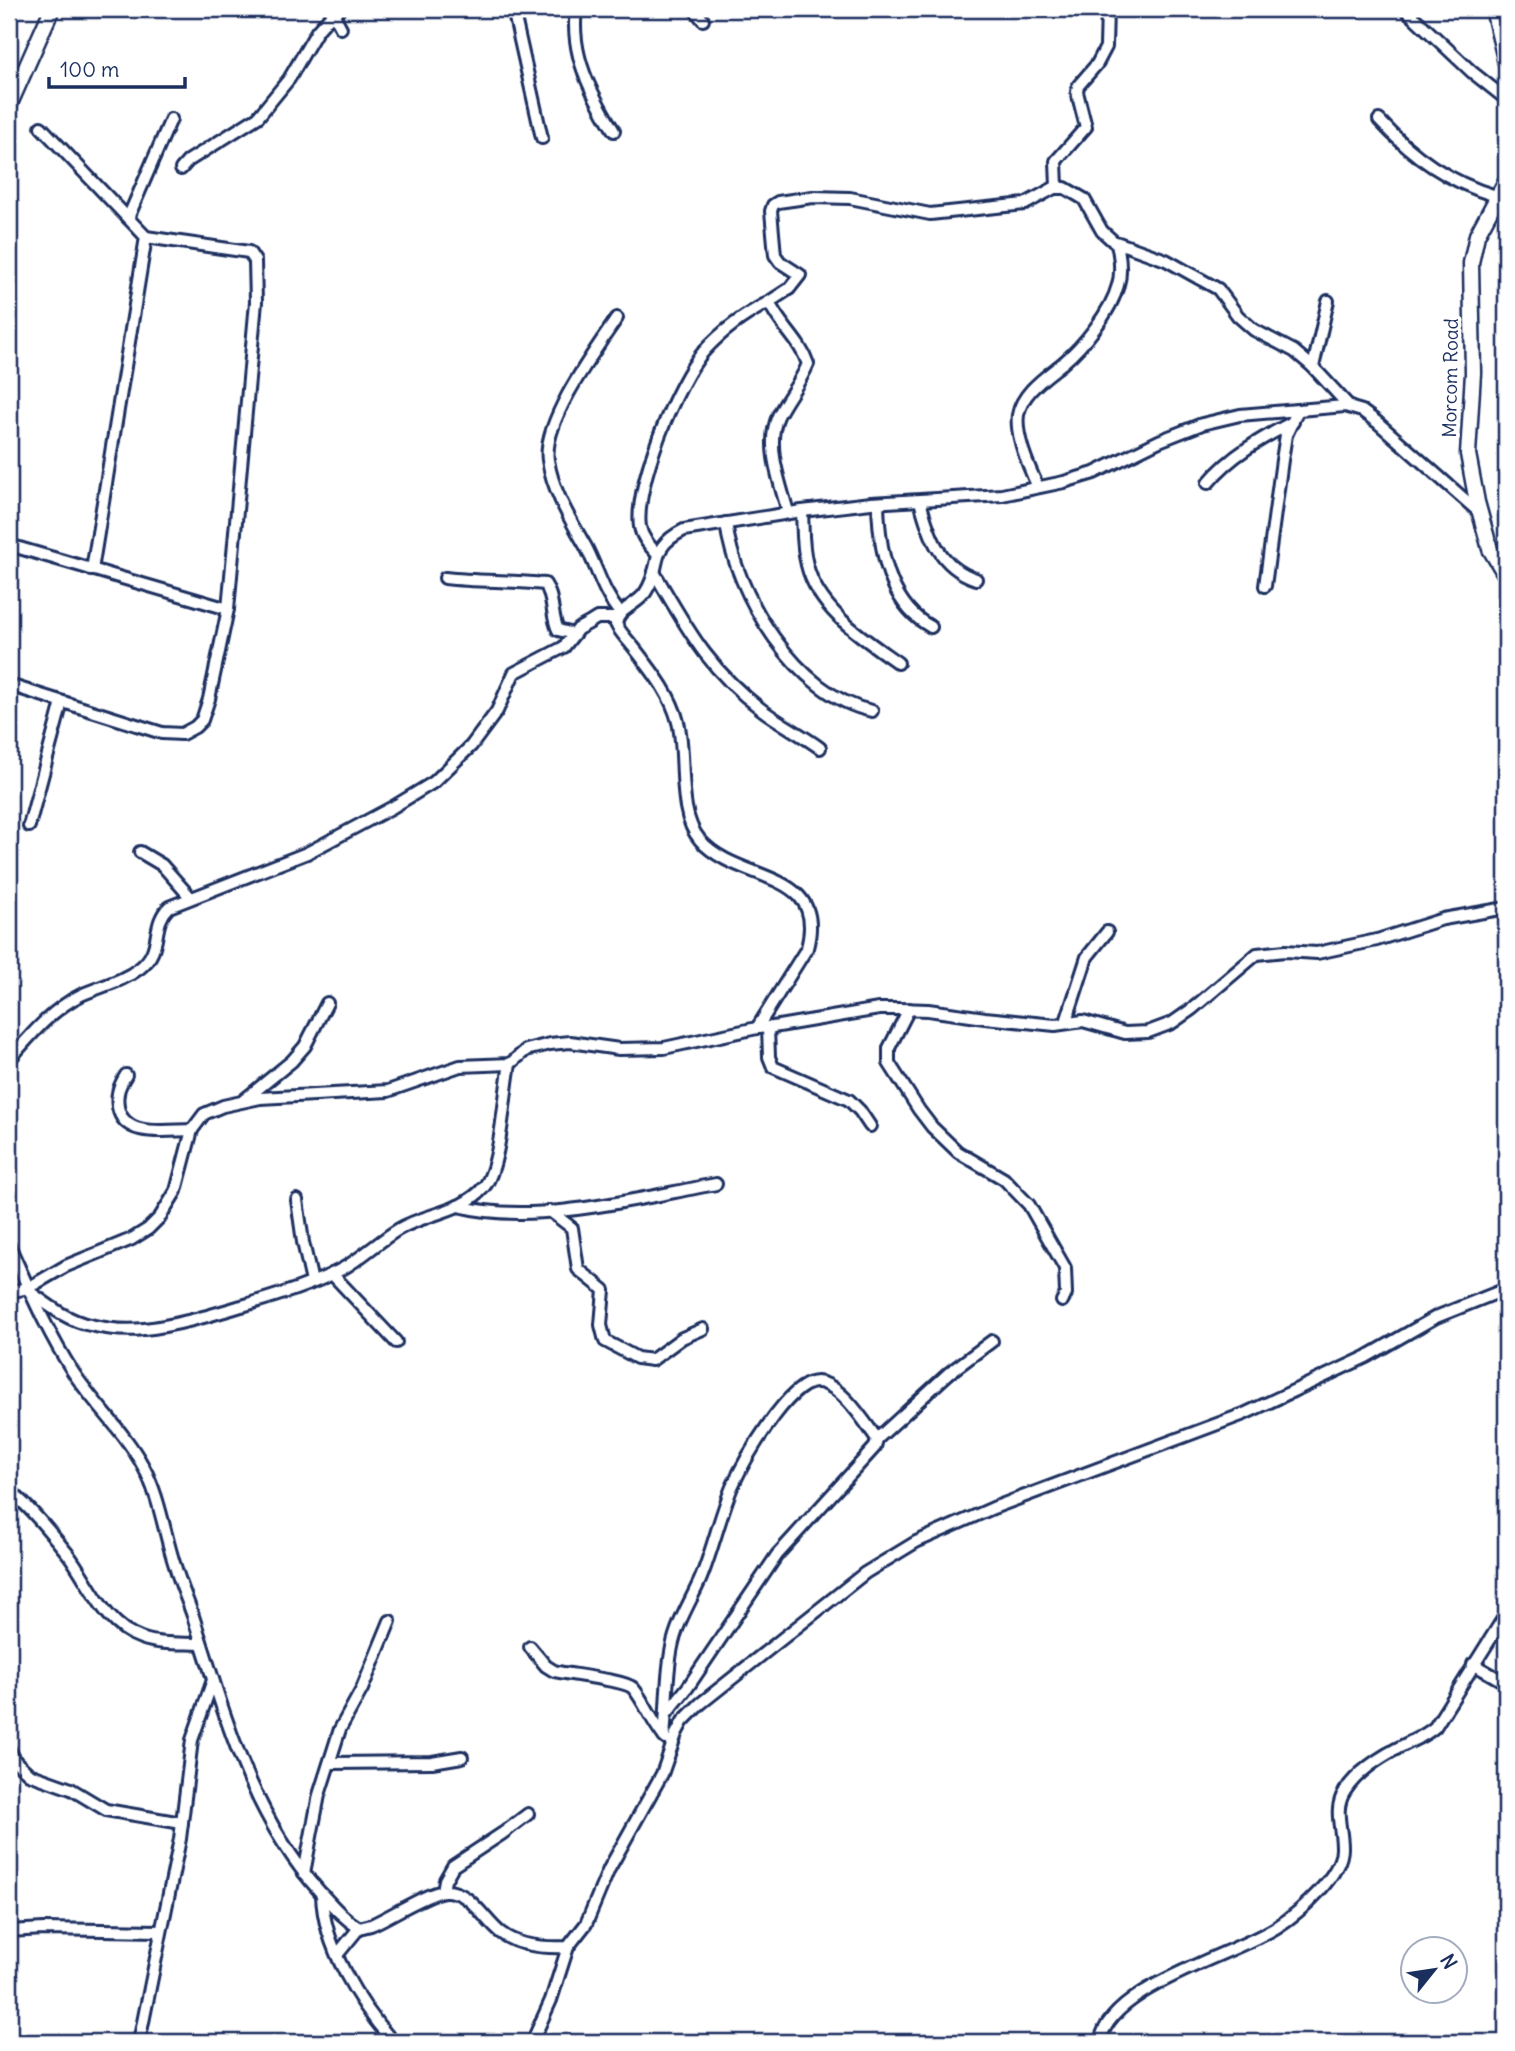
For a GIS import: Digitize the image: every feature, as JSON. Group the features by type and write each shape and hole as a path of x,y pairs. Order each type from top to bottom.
{"street":[{"path":"9,106 52,9"},
{"path":"513,9 542,138"},
{"path":"576,9 574,23 578,56 589,90 614,131"},
{"path":"694,9 703,20"},
{"path":"1057,187 1056,161 1086,127 1077,92 1078,86 1097,64 1106,47 1107,9"},
{"path":"1405,9 1472,72 1506,99"},
{"path":"1493,9 1506,63"},
{"path":"334,10 341,28"},
{"path":"181,169 188,161 258,117 289,79 310,40 334,10"},
{"path":"128,218 171,119"},
{"path":"1379,120 1417,157 1446,177 1496,196"},
{"path":"9,685 162,733 189,732 202,720 228,609 256,302 255,261 251,254 246,250 146,237 41,127"},
{"name":"Morcom Road","path":"1506,181 1477,235 1471,263 1473,373 1468,454 1490,549 1506,576"},
{"path":"657,554 640,529 640,513 644,483 670,407 704,351 732,325 789,289 800,275 775,256 771,211 775,203 813,197 850,198 930,214 1025,204 1057,187 1065,188 1082,196 1102,231 1117,243 1166,260 1218,289 1238,316 1254,330 1294,351 1313,367 1349,406"},
{"path":"92,570 146,237"},
{"path":"1038,487 1026,462 1018,416 1027,395 1077,350 1111,302 1119,284 1121,262 1117,243"},
{"path":"1313,367 1328,301"},
{"path":"769,302 778,319 801,348 808,364 774,429 775,463 788,512"},
{"path":"617,318 577,379 556,420 548,457 555,487 618,616 616,624 620,633 661,684 678,719 685,796 692,827 699,839 716,855 788,885 797,891 805,903 810,919 807,948 762,1027 773,1067 849,1100 870,1126"},
{"path":"9,1060 44,1023 69,1002 115,982 139,968 153,954 157,929 164,912 179,902 307,853 434,782 471,746 497,711 514,673 564,647 578,629 597,618 618,616 644,594 654,572 657,554 670,537 684,530 788,512 1002,495 1094,473 1159,441 1202,424 1240,415 1349,406 1362,411 1377,422 1480,513"},
{"path":"1265,586 1286,435 1298,410"},
{"path":"1208,483 1247,449 1293,422"},
{"path":"920,501 941,555 955,571 976,579"},
{"path":"878,503 879,533 897,593 919,621 931,627"},
{"path":"802,511 807,567 818,591 849,626 898,663"},
{"path":"726,523 735,565 751,600 781,648 802,670 828,690 872,711"},
{"path":"9,545 228,609"},
{"path":"654,572 689,634 719,672 763,711 820,748"},
{"path":"445,578 481,583 494,580 545,584 549,590 558,630 574,634"},
{"path":"29,826 62,702"},
{"path":"140,852 162,865 191,898"},
{"path":"9,1292 28,1289 66,1266 132,1239 160,1217 176,1191 192,1130 204,1114 241,1101 297,1095 388,1091 460,1066 510,1063 526,1050 550,1044 570,1042 619,1049 664,1048 762,1027 879,1009 909,1009 1055,1025 1083,1021 1125,1033 1148,1032 1172,1023 1192,1009 1257,954 1285,951 1317,953 1377,940 1443,919 1506,908"},
{"path":"1066,1022 1087,957 1107,932"},
{"path":"241,1101 292,1061 305,1046 327,1003"},
{"path":"909,1009 888,1048 889,1063 919,1111 933,1127 958,1152 1004,1179 1029,1205 1065,1268 1066,1294 1062,1301"},
{"path":"28,1289 60,1313 89,1325 141,1329 194,1319 332,1274 367,1254 400,1228 458,1206 475,1196 492,1175 510,1063"},
{"path":"125,1075 117,1095 120,1115 127,1125 142,1129 192,1130"},
{"path":"458,1206 498,1213 550,1211 613,1203 716,1184"},
{"path":"297,1200 312,1282"},
{"path":"550,1211 572,1228 578,1269 604,1290 601,1325 605,1341 637,1357 652,1360 682,1338 703,1329"},
{"path":"9,1245 38,1312 75,1374 142,1464 163,1520 174,1563 213,1680 253,1791 285,1847 304,1873 341,1915 359,1928"},
{"path":"332,1274 396,1342"},
{"path":"668,1742 683,1721 701,1704 855,1581 895,1553 993,1508 1244,1414 1366,1357 1436,1317 1506,1289"},
{"path":"667,1713 762,1575 871,1452 877,1439 949,1373 992,1341"},
{"path":"531,2042 551,2000 568,1947 586,1924 614,1860 662,1774 668,1742 669,1664 680,1622 713,1546 732,1488 756,1444 789,1398 806,1384 813,1382 828,1384 850,1404 877,1439"},
{"path":"9,1490 68,1555 115,1622 139,1637 156,1642 201,1643"},
{"path":"1100,2042 1104,2028 1125,2003 1142,1992 1278,1926 1318,1892 1341,1860 1338,1818 1339,1804 1344,1792 1367,1767 1435,1727 1506,1614"},
{"path":"304,1873 319,1795 340,1729 362,1689 390,1621"},
{"path":"530,1647 546,1666 554,1671 631,1686 668,1742"},
{"path":"1473,1664 1506,1683"},
{"path":"139,2042 182,1823 192,1740 213,1680"},
{"path":"9,1749 16,1762 29,1774 71,1789 106,1811 182,1823"},
{"path":"331,1763 432,1762 462,1757"},
{"path":"443,1891 445,1880 453,1866 528,1814"},
{"path":"337,1955 359,1928 443,1891 458,1894 476,1906 500,1933 545,1948 568,1947"},
{"path":"322,1894 324,1923 337,1955 360,1997 393,2042"},
{"path":"9,1931 160,1931"}]}
